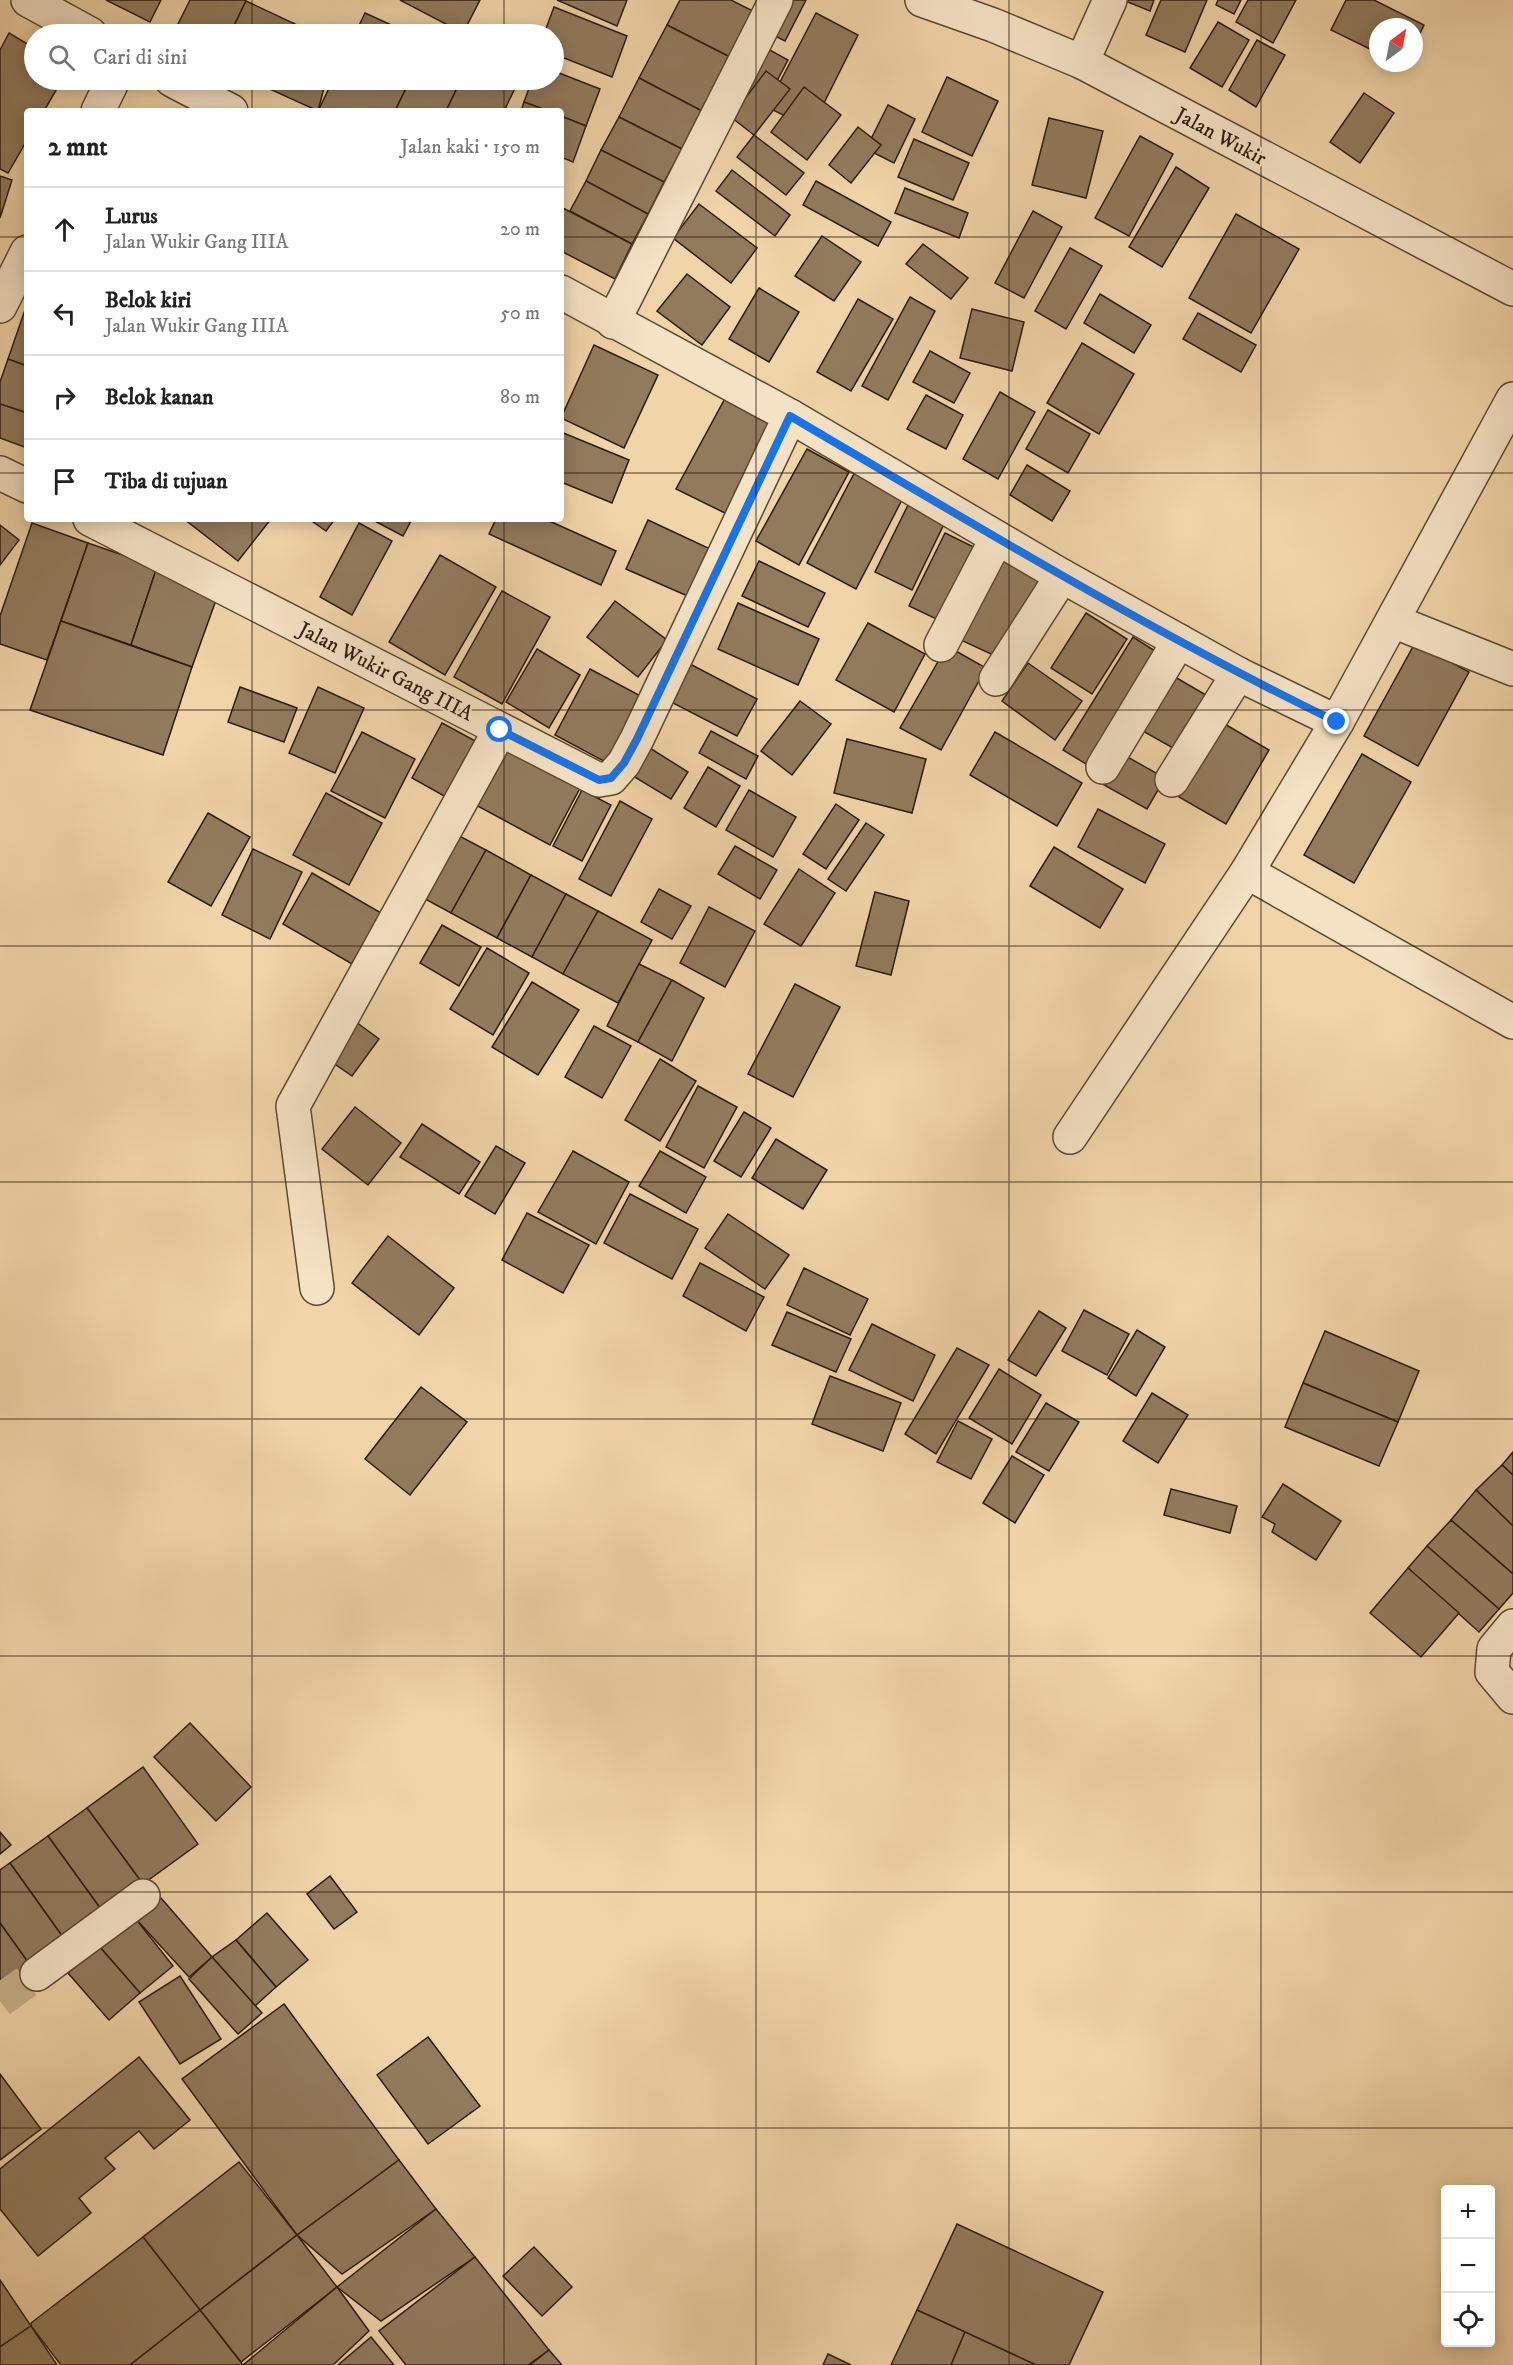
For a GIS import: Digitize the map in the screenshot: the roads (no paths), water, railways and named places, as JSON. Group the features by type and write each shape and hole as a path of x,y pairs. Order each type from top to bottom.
{"street":[{"path":"28,0 72,24"},
{"path":"613,322 776,0"},
{"name":"Jalan Wukir","path":"922,0 993,25 1082,62 1513,290"},
{"path":"1082,62 1110,0"},
{"path":"99,108 108,90"},
{"path":"191,90 225,108"},
{"path":"0,306 24,258"},
{"path":"564,294 790,416 1062,576 1238,674 1337,722"},
{"path":"1070,1137 1247,872 1337,722 1513,399"},
{"name":"Jalan Wukir Gang IIIA","path":"96,522 599,780 611,778 624,763 637,739 790,416"},
{"path":"0,472 24,484"},
{"path":"940,645 997,538"},
{"path":"996,679 1062,576"},
{"path":"1393,621 1513,669"},
{"path":"1103,767 1179,641"},
{"path":"1172,780 1238,674"},
{"path":"317,1288 293,1106 500,730"},
{"path":"1247,872 1513,1022"},
{"path":"1513,1626 1494,1648 1492,1672 1513,1697"},
{"path":"37,1974 143,1896"}],"tunnel":[{"path":"0,2001 37,1974"}]}
